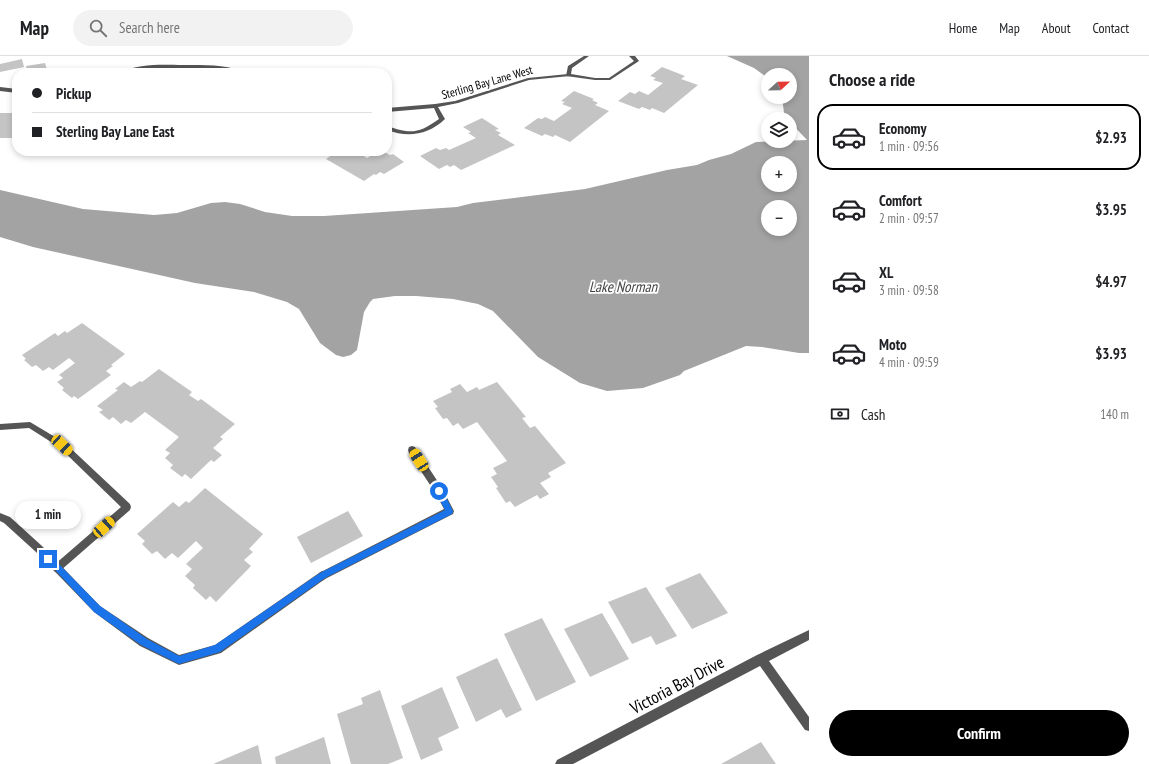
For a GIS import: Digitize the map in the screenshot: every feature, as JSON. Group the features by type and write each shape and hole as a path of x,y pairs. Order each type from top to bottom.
{"street":[{"path":"568,75 570,67 587,56"},
{"name":"Sterling Bay Lane West","path":"392,110 435,106 456,102 528,79 568,75 595,79 610,79 637,61 631,56"},
{"path":"143,68 166,66 206,68"},
{"path":"0,89 12,90"},
{"path":"392,130 411,134 420,132 442,119 435,106"},
{"path":"0,427 30,425 56,441 127,506 57,568"},
{"path":"0,517 7,520 39,549 97,609 144,642 179,660 217,649 322,576 450,511 439,491 412,450"},
{"name":"Victoria Bay Drive","path":"561,764 760,659 809,635"},
{"path":"760,659 809,726"}],"water":[{"name":"Lake Norman","path":"727,56 809,56 809,353 746,346 684,371 680,375 643,388 607,391 580,383 538,357 493,311 478,304 453,299 395,296 373,299 370,302 364,312 357,350 351,355 343,357 336,355 320,343 299,309 287,302 254,292 195,283 33,247 0,237 0,190 83,209 154,215 177,213 211,203 225,202 240,204 265,212 292,216 324,216 457,207 473,203 585,189 667,170 697,165 731,154 756,142 761,142 761,148 797,148 797,140 807,140 797,129 797,112 784,112 783,104 797,104 797,68 761,68 761,73 754,68"}],"building":[{"path":"22,59 24,67 12,68 12,70 0,72 0,64"},
{"path":"45,63 46,68 27,68 26,66"},
{"path":"662,67 685,76 681,79 698,85 664,113 652,108 650,110 642,107 639,109 618,101 630,92 635,94 639,91 648,95 663,83 653,80 656,78 650,76"},
{"path":"574,91 594,99 592,100 598,103 595,105 609,111 570,142 555,135 553,137 545,134 542,136 524,128 538,118 542,119 545,117 554,121 572,108 562,104 565,102 561,101"},
{"path":"0,113 12,113 12,138 0,138"},
{"path":"482,118 499,129 495,130 501,133 498,135 515,145 461,170 454,165 450,167 447,165 439,169 420,156 436,148 440,150 446,148 449,150 476,138 468,133 471,132 463,127"},
{"path":"393,154 404,162 384,174 380,172 376,175 374,174 364,181 326,159 330,156 364,156 367,158 370,156 392,156"},
{"path":"82,323 125,354 106,371 111,375 78,399 74,396 72,398 62,390 64,388 57,382 63,378 59,375 75,363 69,358 53,370 49,367 43,371 36,365 32,367 24,360 26,359 22,355 55,333 58,336 65,331 67,333"},
{"path":"159,369 192,392 189,395 198,401 201,399 235,424 220,437 223,439 213,448 222,455 214,462 211,460 191,479 185,474 182,477 170,468 173,465 165,458 170,453 165,450 179,437 145,412 131,423 126,420 121,424 113,417 109,420 99,412 103,410 97,406 118,390 115,389 124,382 131,387 140,381 142,382"},
{"path":"497,382 526,417 522,418 530,428 535,426 566,463 548,473 551,477 540,483 549,494 540,499 537,495 515,507 510,501 506,503 491,477 497,474 493,468 507,461 477,422 463,429 458,423 453,426 447,418 443,419 435,408 438,407 433,401 452,392 450,389 460,384 467,392 477,387 479,390"},
{"path":"205,488 263,534 249,549 253,552 244,560 251,566 216,602 210,596 206,600 193,588 195,585 185,576 192,569 186,564 203,548 196,541 178,558 172,553 165,559 157,551 152,554 142,544 145,541 137,534 173,502 179,507 186,501 189,503"},
{"path":"348,511 363,536 311,563 297,537"},
{"path":"700,573 728,613 692,629 665,588"},
{"path":"646,587 677,636 656,645 651,636 632,644 608,602"},
{"path":"602,613 629,659 590,677 564,629"},
{"path":"542,618 576,682 536,701 504,634"},
{"path":"497,658 522,710 506,718 501,709 476,722 456,677"},
{"path":"442,687 459,728 438,738 443,750 421,760 401,706"},
{"path":"380,690 403,758 388,764 351,764 337,714 363,704 361,698"},
{"path":"324,737 331,764 276,764 275,757"},
{"path":"761,742 776,764 721,764"},
{"path":"258,745 262,764 213,764"}],"route":[{"path":"48,559 97,609 144,642 179,660 217,649 322,576 450,511 439,491"}]}
